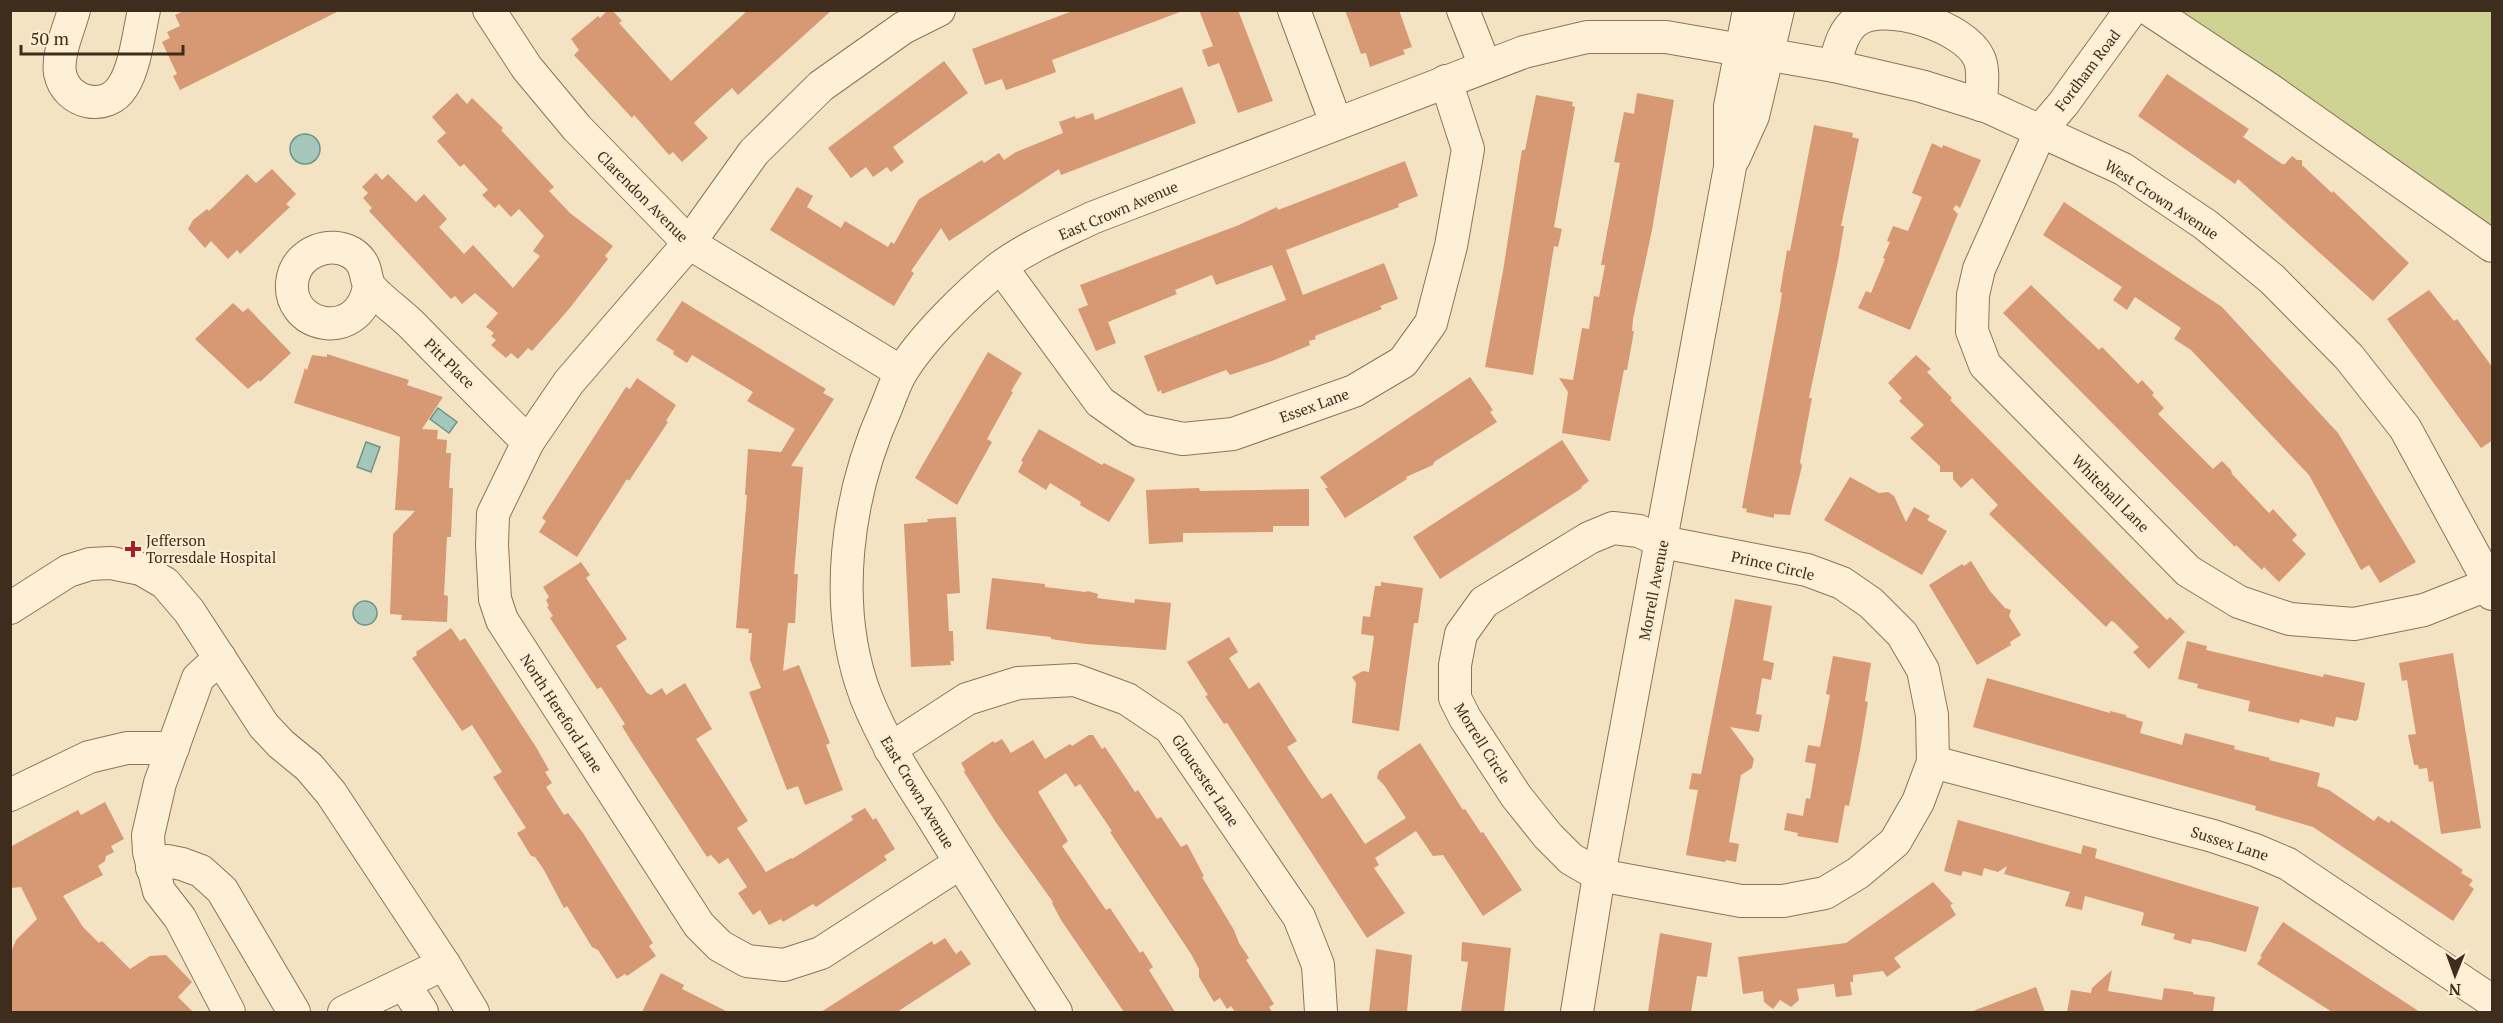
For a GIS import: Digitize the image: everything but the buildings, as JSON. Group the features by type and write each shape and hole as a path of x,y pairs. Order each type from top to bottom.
{"street":[{"path":"74,10 60,60 63,83 70,93 80,99 103,102 122,89 128,79 144,10"},
{"name":"Clarendon Avenue","path":"489,10 526,68 577,128 689,243 901,372"},
{"name":"North Hereford Lane","path":"939,10 903,28 821,86 754,152 689,243 569,382 528,442 494,514 492,545 495,599 502,620 699,925 720,946 747,961 784,965 821,954 960,863"},
{"path":"1294,10 1336,123"},
{"path":"1463,10 1485,66"},
{"name":"Morrell Avenue","path":"1577,1012 1599,875 1730,167 1753,116 1755,52 1749,10"},
{"name":"Morrell Avenue","path":"1755,52 1778,10"},
{"name":"Fordham Road","path":"2041,130 2063,104 2132,10"},
{"path":"2150,10 2269,89 2493,246"},
{"path":"1834,66 1849,27 1862,17 1892,14 1922,20 1952,31 1964,39 1977,55 1981,68 1981,105"},
{"name":"East Crown Avenue","path":"1056,1012 890,749 866,696 851,640 846,574 853,509 870,442 901,372 934,331 965,298 1001,267 1051,238 1092,218 1485,66 1524,52 1587,37 1666,38 1755,52"},
{"name":"West Crown Avenue","path":"1755,52 1834,66 1921,86 1981,105 2041,130 2123,169 2206,225 2272,279 2349,357 2405,428 2492,587"},
{"name":"Essex Lane","path":"1001,267 1100,402 1140,430 1183,439 1233,434 1354,391 1403,363 1431,323 1451,246 1468,149 1446,81"},
{"name":"Whitehall Lane","path":"2041,130 1979,269 1973,295 1972,331 1985,365 2188,572 2239,602 2290,619 2354,624 2424,610 2492,587"},
{"name":"Pitt Place","path":"369,286 394,307 528,442"},
{"name":"Morrell Circle","path":"1599,875 1571,859 1548,837 1516,796 1465,718 1455,698 1455,665 1461,634 1485,602 1589,538 1613,528 1638,531 1662,542"},
{"name":"Prince Circle","path":"1599,875 1741,902 1783,902 1825,892 1858,873 1895,842 1918,802 1933,762 1932,715 1923,670 1902,634 1871,603 1842,583 1807,570 1662,542"},
{"path":"10,608 68,571 90,564 111,563 141,569 165,583 189,611 264,726 281,744 309,767 331,793 473,1012"},
{"path":"220,658 198,678 160,783 148,835 152,868 159,891 180,918 229,1012"},
{"name":"Gloucester Lane","path":"890,749 967,699 1018,683 1075,680 1127,699 1170,728 1299,917 1318,965 1321,1012"},
{"path":"10,795 89,757 127,748 173,748"},
{"name":"Sussex Lane","path":"1933,762 2213,836 2288,864 2493,1001"},
{"path":"152,868 167,861 182,864 201,871 222,890 294,1012"},
{"path":"344,1012 444,964"},
{"path":"404,984 422,1012"},
{"path":"2490,1012 2493,1008"}],"green space":[{"path":"2164,11 2492,11 2492,237"}],"water":[{"path":"305,134 316,138 320,149 316,160 305,164 294,160 290,149 294,138"},
{"path":"438,408 457,422 449,433 430,419"},
{"path":"366,442 380,447 371,472 357,467"},
{"path":"365,601 373,605 377,613 373,621 365,625 357,621 353,613 357,605"}],"place":[{"name":"Jefferson Torresdale Hospital","path":"133,549"}]}
